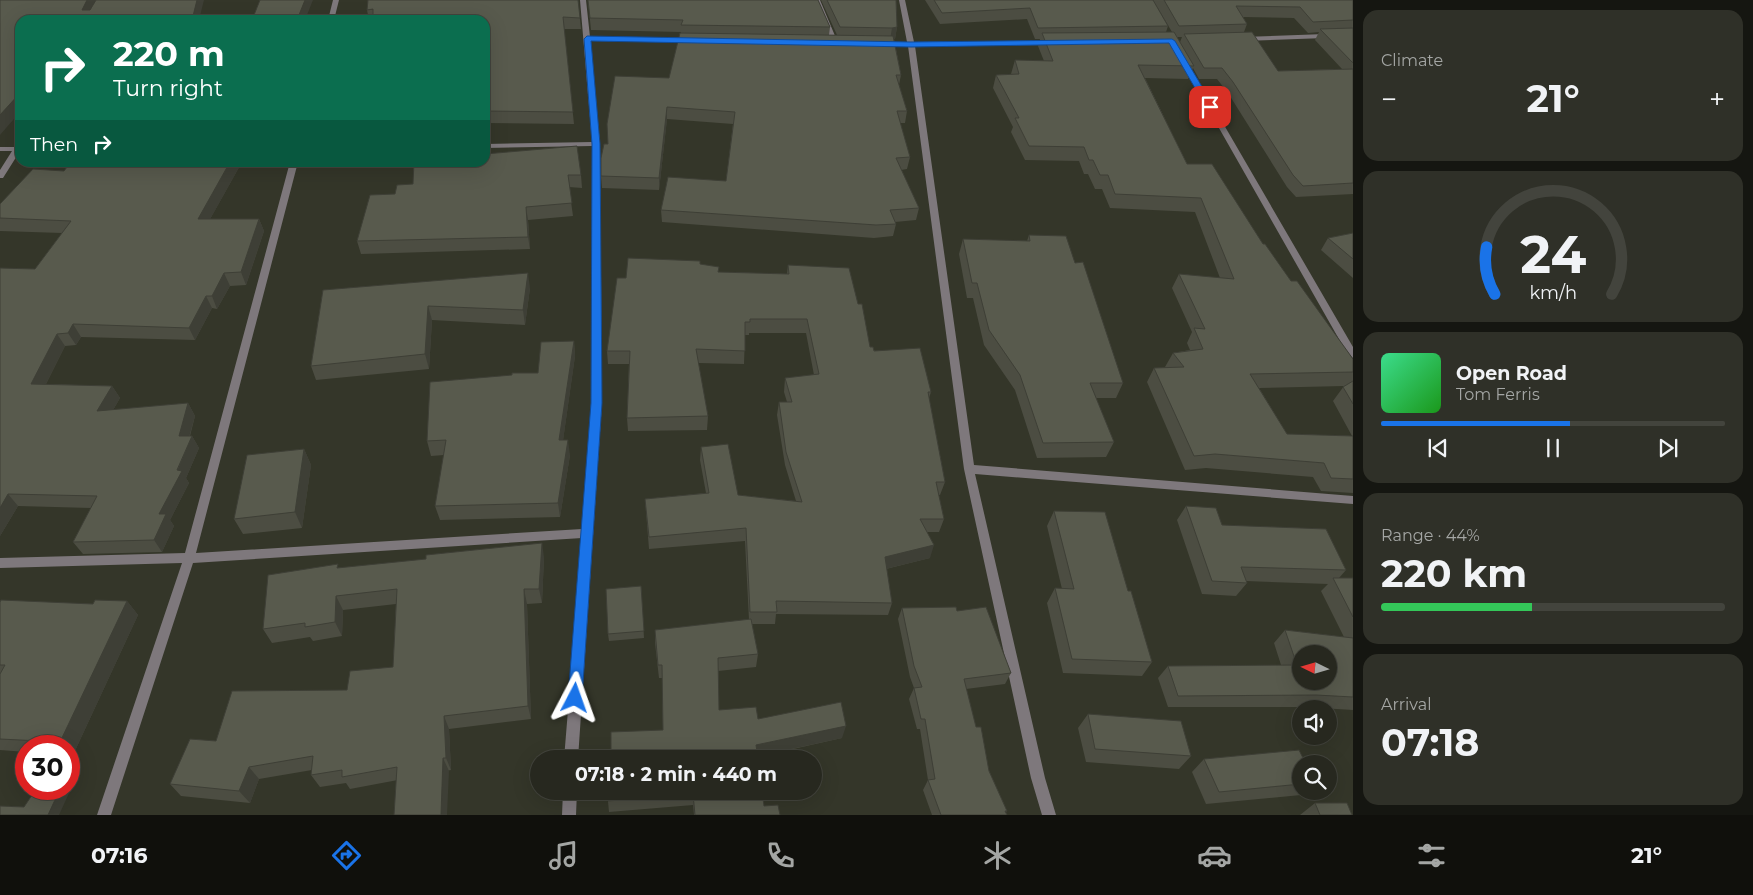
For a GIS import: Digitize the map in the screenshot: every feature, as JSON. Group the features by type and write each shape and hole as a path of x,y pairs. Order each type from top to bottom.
{"street":[{"path":"332,15 336,0"},
{"path":"572,750 597,403 596,144 583,0"},
{"path":"817,0 835,43"},
{"path":"902,0 911,44 969,469 1038,778 1049,815"},
{"path":"1238,39 1353,35"},
{"path":"587,39 696,40"},
{"path":"873,44 1056,42"},
{"path":"825,43 844,43"},
{"path":"1182,58 1353,355"},
{"path":"490,146 596,144"},
{"path":"0,149 15,147"},
{"path":"0,176 15,153"},
{"path":"104,815 189,558 293,167"},
{"path":"969,469 1353,500"},
{"path":"0,563 189,558 586,533"},
{"path":"569,815 570,800"}],"building":[{"path":"0,0 87,0 82,10 90,10 96,0 197,0 193,15 15,15 15,98 0,115"},
{"path":"260,0 305,0 299,15 254,15"},
{"path":"368,0 578,0 580,18 563,17 573,112 490,111 490,15 373,15 373,9 367,10"},
{"path":"588,0 818,0 830,27 681,25 683,20 590,18"},
{"path":"827,0 896,0 897,27 840,27"},
{"path":"934,0 1153,0 1168,26 1038,28 1030,8 942,13"},
{"path":"1164,0 1353,0 1353,20 1313,22 1300,7 1236,6 1247,24 1179,26"},
{"path":"1353,28 1353,63 1320,29"},
{"path":"1174,32 1194,66 1138,65 1187,164 1212,164 1263,244 1265,244 1291,281 1297,281 1353,359 1353,372 1250,374 1287,434 1353,436 1353,479 1331,478 1324,463 1215,454 1194,456 1154,368 1184,367 1173,353 1203,349 1194,328 1205,329 1179,274 1234,279 1201,198 1115,194 1108,175 1100,175 1093,160 1089,160 1084,147 1029,146 1015,118 1019,118 996,75 1019,74 1015,60 1053,61 1042,33"},
{"path":"1252,32 1278,71 1353,69 1353,183 1303,186 1293,175 1233,82 1222,68 1204,68 1184,34"},
{"path":"680,33 893,36 901,75 896,75 907,111 897,111 910,157 896,158 919,208 890,210 896,224 876,225 661,210 668,177 726,181 735,112 667,107 659,178 601,176 601,158 604,144 608,144 607,124 615,76 669,78"},
{"path":"577,146 581,175 568,175 572,203 526,207 528,237 357,241 370,195 395,194 397,185 413,184 414,167 490,167 490,154"},
{"path":"67,167 227,167 198,219 259,219 241,272 224,273 212,296 206,296 189,328 73,324 68,333 57,334 31,384 112,386 97,411 188,403 179,436 192,436 177,470 182,471 159,514 166,514 154,540 73,542 97,496 8,494 0,508 0,268 35,269 71,221 0,218 0,204 33,169 64,171"},
{"path":"1353,233 1353,259 1328,238"},
{"path":"1029,235 1066,236 1075,263 1083,262 1123,383 1090,383 1114,442 1043,443 1020,375 989,330 977,283 972,283 963,239 1030,241"},
{"path":"628,258 700,261 700,264 719,267 718,272 789,274 788,265 849,268 858,304 862,304 870,347 873,347 874,351 920,348 931,392 928,392 945,482 936,482 944,519 920,519 934,545 885,557 892,603 776,601 777,612 750,612 746,528 649,537 645,499 709,493 701,447 728,444 738,495 802,502 786,452 779,402 792,402 785,378 819,374 807,319 750,319 750,322 745,322 745,351 696,349 708,416 627,418 630,351 607,351 617,278 626,278"},
{"path":"528,273 523,310 428,306 425,354 311,366 323,290"},
{"path":"574,341 559,440 568,440 558,503 435,506 446,440 427,441 430,382 512,375 512,373 538,373 541,342"},
{"path":"1353,381 1353,404 1343,387"},
{"path":"304,449 295,512 234,519 247,455"},
{"path":"1186,506 1216,508 1222,525 1326,529 1346,570 1241,567 1247,583 1212,581"},
{"path":"1054,511 1105,512 1128,591 1131,591 1152,662 1072,659 1055,588 1074,589"},
{"path":"542,543 539,589 524,589 528,706 444,716 446,758 443,758 441,815 394,815 397,767 342,777 342,770 311,775 313,756 249,767 239,791 170,784 190,739 216,741 232,691 347,690 350,671 393,667 397,589 336,596 335,622 305,627 305,623 263,629 268,575 338,564 337,568 426,559 426,555"},
{"path":"1333,578 1353,578 1353,617"},
{"path":"641,586 644,631 608,634 606,589"},
{"path":"1,600 93,604 95,600 127,601 63,735 15,735 15,740 0,739 0,674 5,665 0,665"},
{"path":"956,607 957,611 986,607 1011,673 964,679 976,727 981,727 989,771 1007,811 1005,811 1007,815 941,815 928,780 935,779 925,719 921,719 914,688 922,687 914,666 902,608"},
{"path":"751,619 758,654 718,658 719,710 756,707 758,719 841,702 846,726 756,745 757,750 611,750 611,732 663,730 662,665 658,665 655,630"},
{"path":"1285,630 1353,638 1353,697 1316,695 1178,696 1168,666 1292,665 1292,690 1338,690 1338,645 1292,645 1292,650"},
{"path":"1088,714 1181,721 1191,756 1095,749"},
{"path":"1299,750 1302,755 1292,755 1292,785 1219,792 1204,759"},
{"path":"29,800 55,800 48,815 0,815 0,806 24,807"},
{"path":"694,800 763,800 764,806 778,805 780,815 695,815"},
{"path":"1315,803 1347,803 1352,815 1320,815"}],"route":[{"path":"575,698 597,403 596,144 587,39 911,44 1172,41 1210,107"}]}
